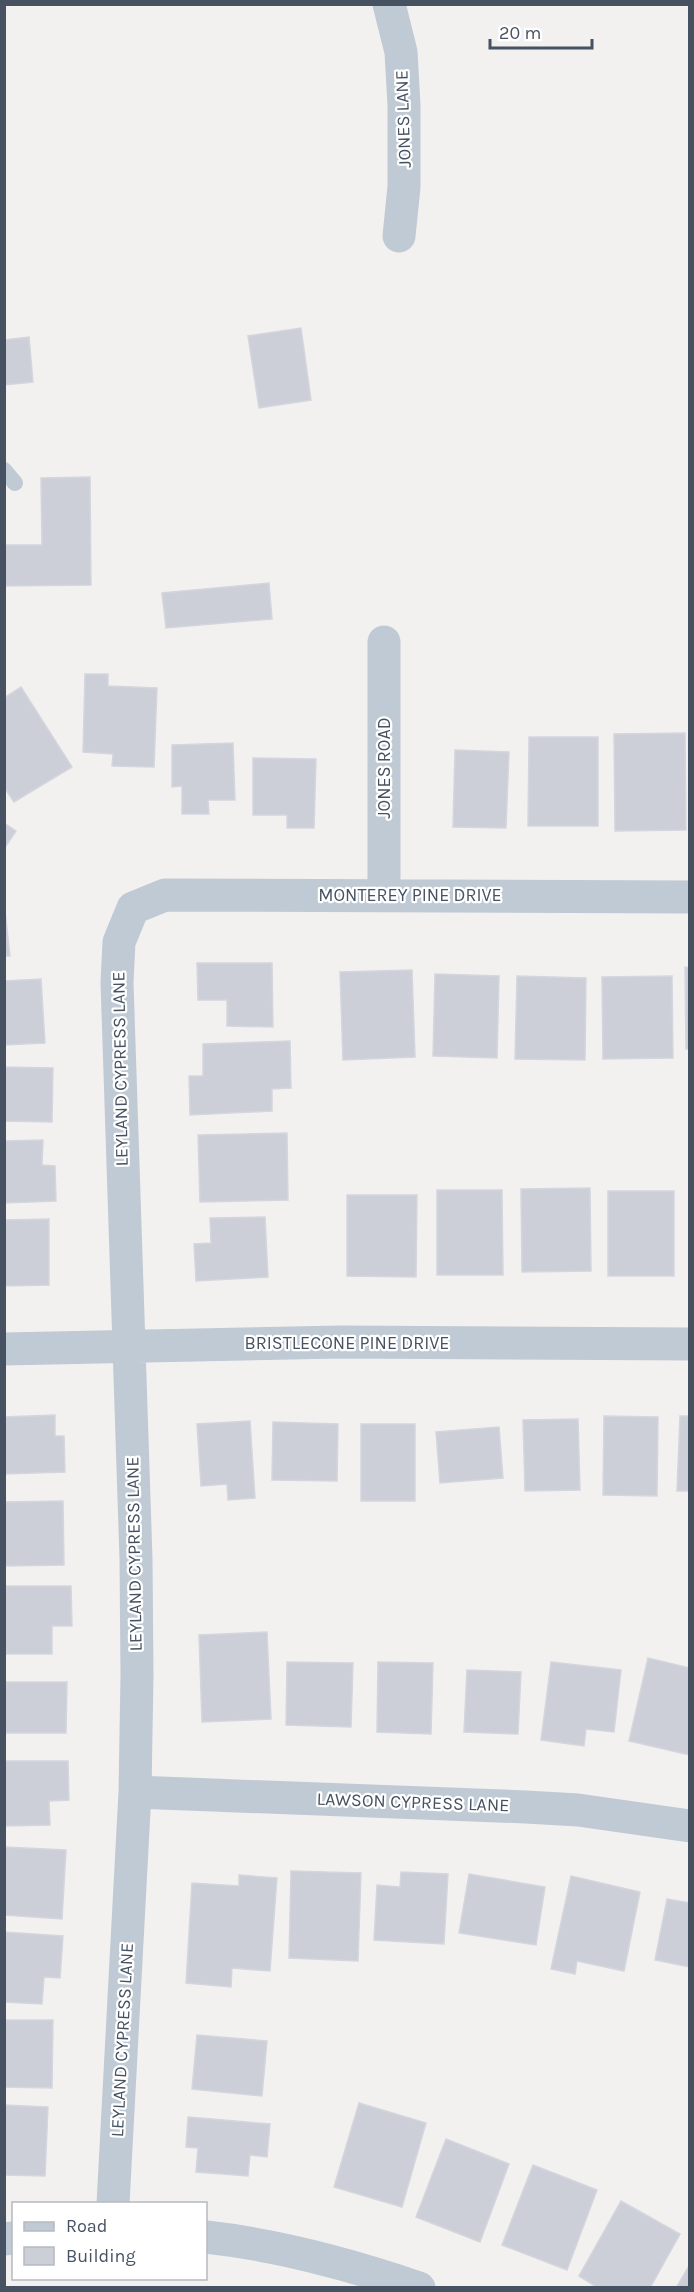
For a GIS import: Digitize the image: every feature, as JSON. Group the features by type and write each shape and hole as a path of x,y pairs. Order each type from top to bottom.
{"street":[{"name":"JONES LANE","path":"388,4 401,52 404,105 404,187 399,236"},
{"name":"JONES ROAD","path":"384,642 384,895"},
{"name":"MONTEREY PINE DRIVE","path":"133,908 165,895 690,897"},
{"name":"LEYLAND CYPRESS LANE","path":"113,2202 135,1792 136,1559 117,982 119,942 133,908"},
{"name":"BRISTLECONE PINE DRIVE","path":"4,1349 340,1342 690,1344"},
{"name":"LAWSON CYPRESS LANE","path":"135,1792 579,1810 690,1826"},
{"path":"207,2237 250,2242 315,2256 419,2288"}],"building":[{"path":"301,328 311,400 259,408 248,336"},
{"path":"29,337 33,382 4,385 4,340"},
{"path":"90,477 91,585 4,586 4,545 42,545 41,478"},
{"path":"269,583 272,619 166,628 162,593"},
{"path":"85,674 108,674 108,686 157,688 154,767 112,766 113,754 83,752"},
{"path":"21,687 72,767 14,802 4,787 4,698"},
{"path":"685,733 686,830 615,831 614,734"},
{"path":"529,737 598,737 598,826 528,826"},
{"path":"233,743 235,800 208,800 209,814 182,814 182,786 172,787 172,745"},
{"path":"455,750 509,752 506,828 453,827"},
{"path":"253,758 316,759 314,828 287,828 287,815 253,815"},
{"path":"4,823 16,831 4,849"},
{"path":"4,902 10,956 4,956"},
{"path":"197,963 272,963 273,1027 227,1026 227,1000 198,1000"},
{"path":"685,967 690,968 690,1049 686,1049"},
{"path":"412,970 415,1057 343,1060 340,972"},
{"path":"435,974 499,976 497,1058 433,1056"},
{"path":"517,976 586,978 585,1060 515,1059"},
{"path":"672,976 673,1058 603,1059 602,977"},
{"path":"41,979 45,1043 4,1045 4,981"},
{"path":"290,1041 291,1088 272,1089 272,1111 190,1115 189,1076 203,1076 203,1044"},
{"path":"4,1067 53,1068 52,1122 4,1121"},
{"path":"287,1133 288,1200 200,1202 198,1135"},
{"path":"43,1140 42,1165 55,1166 56,1201 4,1203 4,1141"},
{"path":"590,1188 591,1271 522,1272 521,1189"},
{"path":"437,1190 502,1190 503,1275 437,1275"},
{"path":"608,1191 674,1191 674,1276 608,1276"},
{"path":"347,1195 417,1195 416,1277 347,1276"},
{"path":"265,1217 268,1277 196,1281 194,1244 211,1243 210,1218"},
{"path":"49,1219 49,1285 4,1286 4,1220"},
{"path":"55,1415 55,1436 64,1436 65,1472 4,1474 4,1417"},
{"path":"604,1416 658,1417 657,1496 603,1495"},
{"path":"680,1416 690,1416 690,1491 677,1491"},
{"path":"578,1419 580,1490 525,1491 523,1420"},
{"path":"250,1421 255,1498 228,1500 227,1484 201,1486 197,1424"},
{"path":"273,1422 338,1424 337,1481 272,1480"},
{"path":"361,1424 415,1424 415,1501 361,1501"},
{"path":"499,1427 503,1478 440,1483 436,1432"},
{"path":"63,1501 64,1565 5,1566 4,1502"},
{"path":"4,1586 71,1586 72,1626 52,1626 52,1654 4,1654"},
{"path":"267,1632 271,1719 202,1722 199,1635"},
{"path":"648,1658 690,1668 690,1755 629,1741"},
{"path":"287,1662 353,1663 351,1727 286,1725"},
{"path":"378,1662 433,1663 431,1734 377,1732"},
{"path":"551,1662 621,1670 614,1732 586,1729 584,1746 541,1740"},
{"path":"467,1670 521,1672 518,1734 464,1732"},
{"path":"5,1682 67,1682 66,1733 4,1733"},
{"path":"4,1761 68,1761 69,1800 49,1801 50,1825 4,1826"},
{"path":"4,1847 66,1850 62,1919 4,1915"},
{"path":"291,1871 361,1873 358,1961 289,1958"},
{"path":"401,1872 448,1874 444,1944 374,1940 377,1885 400,1887"},
{"path":"469,1874 545,1887 536,1945 459,1933"},
{"path":"239,1875 277,1878 270,1971 232,1968 231,1987 186,1983 192,1883 239,1886"},
{"path":"571,1876 640,1892 624,1971 577,1961 575,1974 551,1969"},
{"path":"667,1899 690,1903 690,1967 655,1960"},
{"path":"4,1932 63,1936 60,1978 44,1977 42,2004 4,2002"},
{"path":"4,2020 53,2020 52,2088 4,2087"},
{"path":"197,2035 267,2041 262,2096 192,2089"},
{"path":"359,2103 426,2123 402,2207 334,2187"},
{"path":"4,2105 48,2107 45,2176 4,2175"},
{"path":"188,2117 270,2124 267,2157 250,2155 248,2176 196,2172 198,2148 186,2147"},
{"path":"446,2139 509,2164 480,2242 416,2217"},
{"path":"533,2165 597,2190 567,2270 502,2245"},
{"path":"621,2201 680,2234 650,2288 598,2288 579,2276"},
{"path":"690,2264 690,2288 676,2288"}]}
